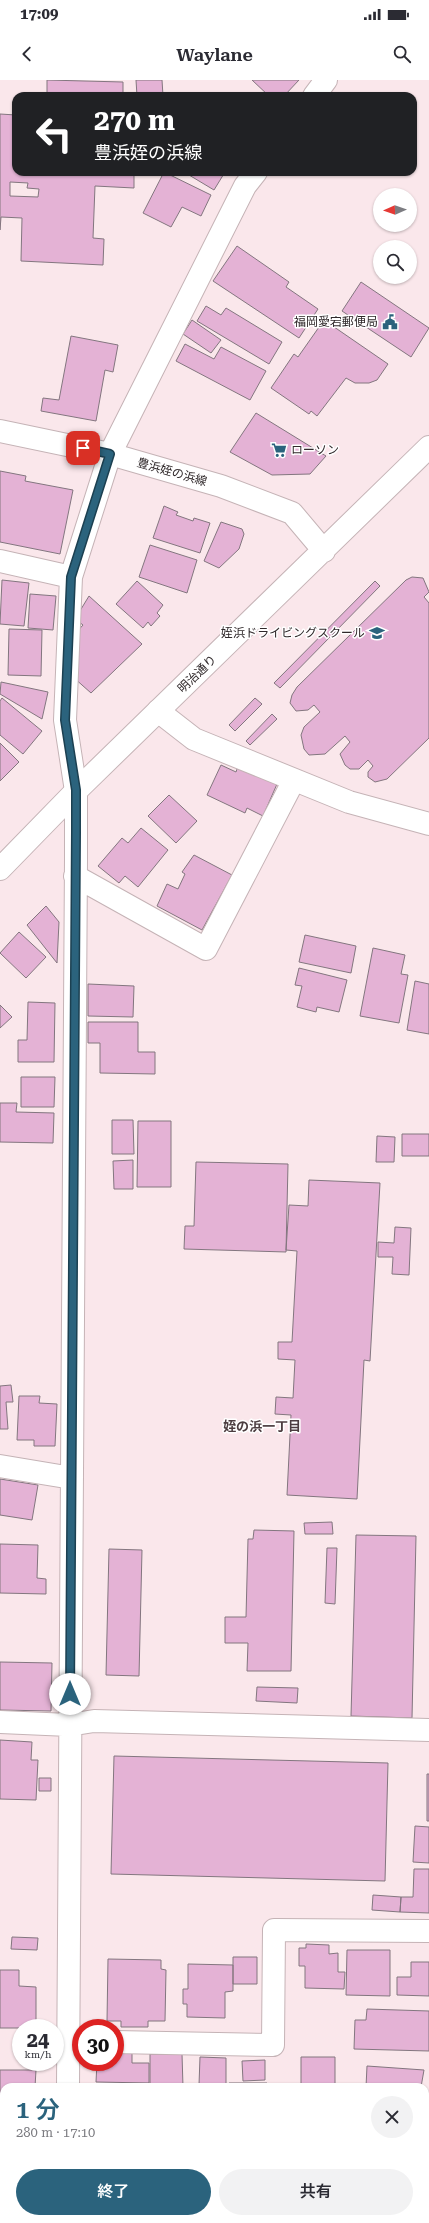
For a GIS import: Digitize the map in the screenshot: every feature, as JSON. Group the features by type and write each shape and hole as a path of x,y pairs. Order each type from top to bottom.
{"street":[{"path":"317,92 326,80"},
{"path":"75,2019 69,1725 76,790 65,720 71,577 110,454 245,186 253,176"},
{"name":"豊浜姪の浜線","path":"0,430 110,454 221,486 292,513 324,551"},
{"name":"明治通り","path":"0,869 76,790 324,551 429,447"},
{"path":"0,561 71,577"},
{"path":"158,711 194,739 349,802 429,824"},
{"path":"76,876 206,949 294,780"},
{"path":"0,1466 72,1478"},
{"path":"0,1722 69,1725 94,1721 429,1730"},
{"path":"124,2042 273,2045 274,1930 429,1931"},
{"path":"69,2083 72,2061"}],"building":[{"path":"47,80 123,82 123,92 47,92"},
{"path":"136,80 162,80 163,92 137,92"},
{"path":"252,80 299,80 288,92 265,92"},
{"path":"0,114 12,115 12,176 134,176 134,188 95,186 93,238 104,239 103,265 21,261 22,218 1,217 0,230","holes":["10,182 28,183 27,188 39,189 38,197 10,196"]},
{"path":"162,176 172,176 211,195 201,216 182,207 171,227 143,213"},
{"path":"191,176 223,176 214,190"},
{"path":"237,246 289,282 286,287 318,309 299,338 213,281"},
{"path":"361,282 429,328 411,357 342,311"},
{"path":"206,306 221,315 226,308 282,342 269,364 197,321"},
{"path":"192,320 221,340 211,353 183,334"},
{"path":"324,320 388,364 377,380 369,383 355,383 346,378 317,416 311,411 309,414 271,388 294,354 298,357"},
{"path":"71,336 118,345 113,372 105,370 96,421 41,411 43,398 59,400"},
{"path":"185,344 214,359 221,347 266,371 250,400 176,361"},
{"path":"256,413 326,456 310,474 272,475 230,452"},
{"path":"0,471 26,476 25,481 73,490 60,554 0,542"},
{"path":"164,506 178,512 176,515 193,521 194,518 210,523 200,553 153,538"},
{"path":"221,522 242,529 244,534 239,549 219,568 204,561"},
{"path":"150,545 197,560 187,593 139,577"},
{"path":"412,577 423,578 429,592 424,597 429,603 429,738 387,779 375,782 368,777 368,772 373,766 368,760 359,769 350,769 345,765 340,754 350,742 345,736 325,754 309,755 304,749 301,735 304,727 320,712 314,705 308,710 296,711 290,703 292,695 297,687 406,580"},
{"path":"2,580 29,583 24,626 0,624"},
{"path":"137,581 163,605 157,613 160,616 151,626 148,622 143,628 116,604"},
{"path":"375,581 380,586 280,688 274,683"},
{"path":"30,594 56,596 53,630 28,628"},
{"path":"89,596 142,644 91,693 73,677 74,635 83,625 75,619"},
{"path":"9,629 42,630 41,676 8,675"},
{"path":"1,682 48,692 42,719 0,694"},
{"path":"2,698 42,731 23,754 0,735 0,701"},
{"path":"255,698 262,704 235,731 229,725"},
{"path":"272,714 277,719 250,745 246,741"},
{"path":"0,743 19,762 0,781"},
{"path":"221,765 236,772 238,766 277,784 263,816 247,808 245,813 207,795"},
{"path":"169,795 197,821 176,843 148,816"},
{"path":"141,828 168,850 138,887 125,876 119,883 98,866 122,838 128,843"},
{"path":"194,855 232,875 202,930 157,906 167,884 178,889 185,874 182,872"},
{"path":"46,906 59,922 57,963 27,925"},
{"path":"19,932 46,957 26,978 0,953"},
{"path":"305,935 356,946 351,973 299,962"},
{"path":"373,948 405,955 401,974 408,975 399,1023 360,1016"},
{"path":"299,968 347,980 339,1012 317,1007 316,1012 297,1007 302,986 295,985"},
{"path":"415,981 429,984 429,1034 407,1030"},
{"path":"88,984 134,986 133,1017 88,1016"},
{"path":"28,1002 55,1003 54,1062 18,1062 18,1040 27,1040"},
{"path":"0,1005 12,1017 0,1028"},
{"path":"88,1022 138,1022 138,1052 155,1052 155,1074 100,1073 100,1043 88,1043"},
{"path":"21,1077 55,1077 54,1107 21,1107"},
{"path":"0,1103 17,1103 16,1112 54,1113 53,1143 0,1142"},
{"path":"112,1120 133,1120 134,1154 112,1154"},
{"path":"138,1121 171,1121 171,1187 137,1187"},
{"path":"402,1134 429,1134 429,1156 402,1156"},
{"path":"377,1136 395,1137 394,1162 376,1162"},
{"path":"133,1160 133,1189 114,1189 113,1161"},
{"path":"196,1162 288,1164 286,1252 184,1249 185,1226 194,1226"},
{"path":"309,1180 380,1183 370,1361 364,1360 357,1499 287,1495 291,1415 275,1414 276,1397 293,1398 295,1360 278,1359 278,1342 292,1342 297,1251 286,1250 289,1205 308,1206"},
{"path":"395,1227 411,1228 409,1275 392,1274 393,1257 378,1257 378,1242 394,1243"},
{"path":"11,1385 13,1402 6,1402 8,1429 0,1429 0,1386"},
{"path":"19,1396 40,1396 39,1403 57,1404 55,1446 34,1446 34,1440 17,1440"},
{"path":"0,1479 38,1485 32,1520 0,1515"},
{"path":"332,1522 333,1534 305,1534 304,1523"},
{"path":"254,1530 294,1531 291,1671 247,1671 248,1643 225,1643 225,1617 246,1617 248,1539 253,1539"},
{"path":"356,1535 416,1536 412,1718 351,1716"},
{"path":"0,1544 38,1545 37,1578 46,1579 46,1594 0,1593"},
{"path":"327,1548 337,1548 335,1604 325,1603"},
{"path":"109,1549 142,1550 139,1676 106,1675"},
{"path":"0,1662 52,1663 51,1711 0,1710"},
{"path":"257,1687 298,1688 297,1703 256,1701"},
{"path":"0,1740 32,1742 31,1760 38,1760 36,1800 0,1799"},
{"path":"114,1756 388,1763 385,1881 111,1874"},
{"path":"427,1774 429,1774 429,1821 427,1821"},
{"path":"39,1778 51,1778 51,1791 39,1791"},
{"path":"415,1826 429,1827 429,1863 413,1862"},
{"path":"414,1869 429,1869 429,1913 400,1912 401,1897 413,1897"},
{"path":"373,1895 401,1897 400,1912 372,1910"},
{"path":"12,1937 38,1938 37,1950 11,1949"},
{"path":"306,1944 329,1945 329,1954 338,1953 338,1972 345,1972 344,1989 305,1988 305,1966 299,1966 299,1948 306,1948"},
{"path":"347,1950 390,1950 390,1996 346,1995"},
{"path":"233,1957 257,1957 257,1984 233,1984"},
{"path":"108,1959 161,1960 161,1969 166,1970 165,2021 148,2021 148,2027 124,2027 124,2019 107,2019"},
{"path":"411,1962 429,1962 429,1996 397,1995 397,1977 411,1977"},
{"path":"188,1964 233,1965 233,1991 225,1992 225,2018 187,2017 187,2004 183,2004 183,1989 188,1989"},
{"path":"0,1970 19,1970 19,1986 36,1987 36,2019 12,2019 12,2028 0,2028"},
{"path":"367,2009 429,2011 429,2051 354,2049 355,2020 366,2020"},
{"path":"124,2053 132,2053 132,2063 149,2063 149,2083 96,2082 97,2071 124,2071"},
{"path":"150,2054 182,2054 183,2083 150,2083"},
{"path":"200,2057 226,2058 226,2083 199,2083"},
{"path":"301,2057 335,2057 335,2083 301,2083"},
{"path":"265,2060 265,2080 243,2081 242,2061"},
{"path":"367,2066 424,2070 422,2083 366,2083"},
{"path":"0,2070 36,2071 35,2083 0,2083"}],"place":[{"name":"福岡愛宕郵便局","path":"390,322"},
{"name":"ローソン","path":"279,450"},
{"name":"姪浜ドライビングスクール","path":"377,633"}],"district":[{"name":"姪の浜一丁目","path":"262,1426"}],"route":[{"path":"70,1694 76,790 65,720 71,577 110,454 83,448"}]}
